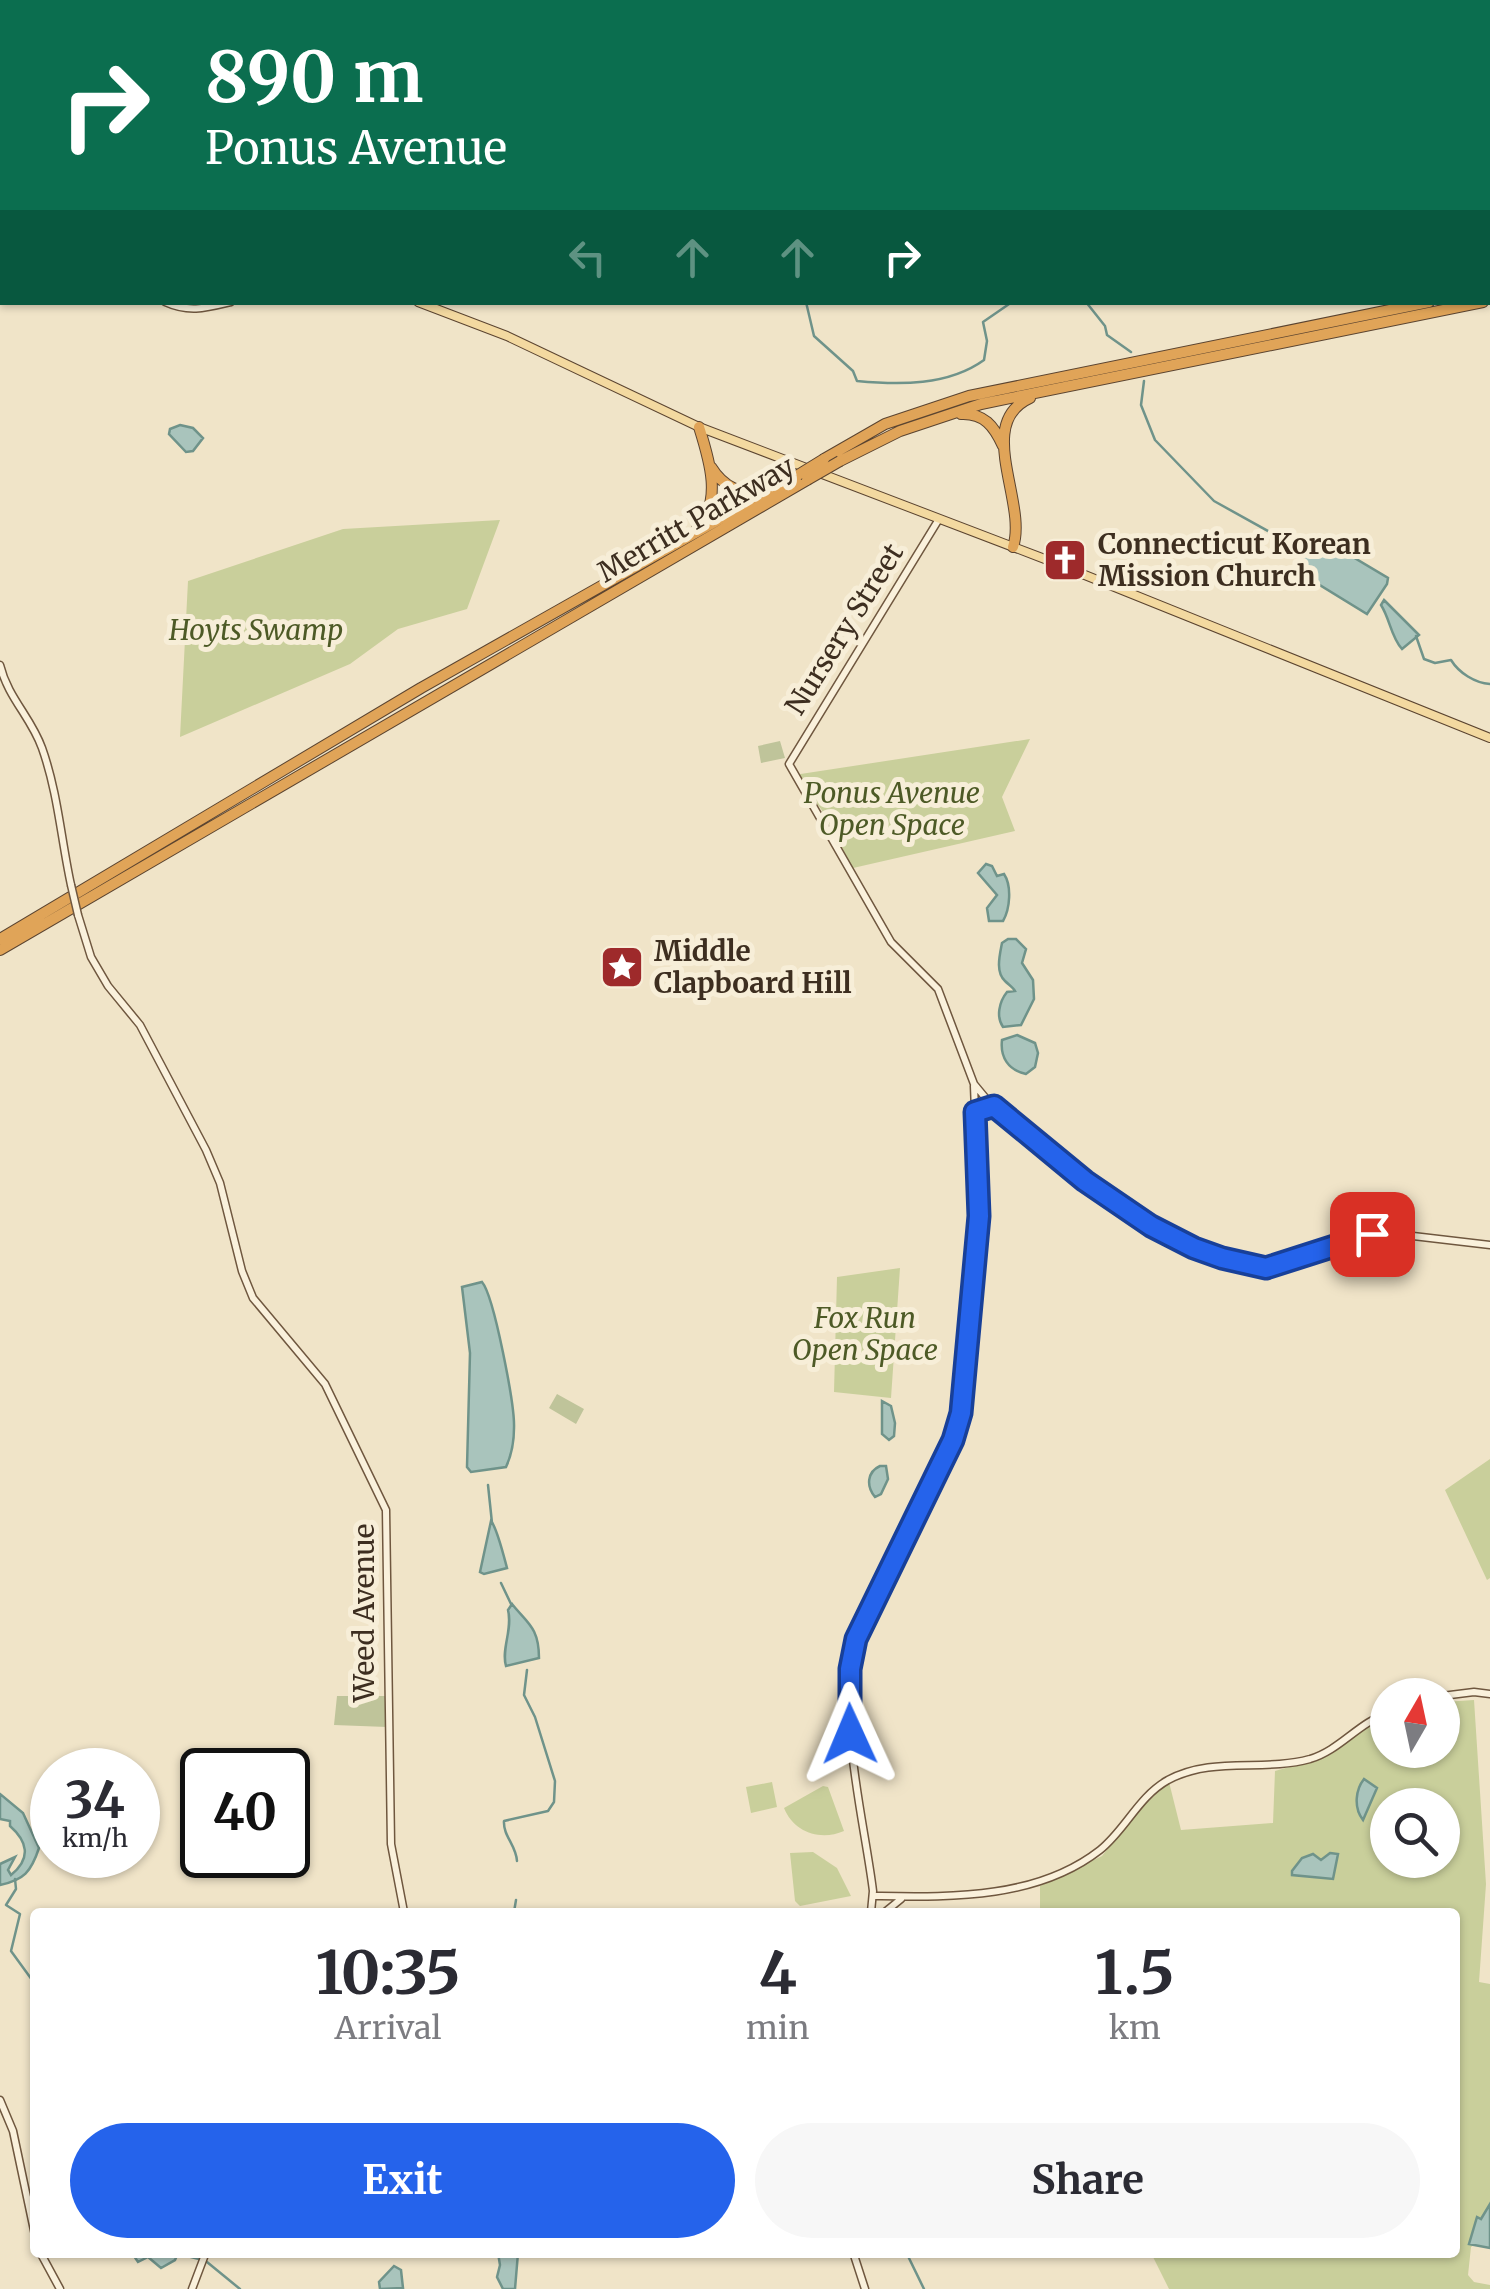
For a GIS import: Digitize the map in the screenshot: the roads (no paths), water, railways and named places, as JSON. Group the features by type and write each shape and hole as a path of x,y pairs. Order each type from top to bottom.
{"highway":[{"name":"Merritt Parkway","path":"0,950 802,477 824,458 885,424 969,396 1414,305"},
{"name":"Merritt Parkway","path":"0,939 420,688 779,485 885,437 981,404 1472,305"},
{"path":"1013,547 1018,528 1004,446 1006,423 1021,402 1059,388"},
{"path":"935,418 976,415 991,424 1004,446"},
{"path":"672,546 706,518 712,497 700,428"},
{"path":"708,462 726,486 739,491 750,493 779,485"}],"main road":[{"path":"426,305 507,336 700,428 1013,547 1490,738"}],"street":[{"path":"171,305 182,310 218,305"},
{"name":"Nursery Street","path":"939,519 789,764 891,942 938,989 974,1084"},
{"name":"Weed Avenue","path":"0,665 5,687 35,732 45,756 59,805 71,885 91,957 134,1018 216,1172 253,1298 324,1384 386,1510 391,1844 403,1908"},
{"path":"974,1084 994,1106 1085,1181 1151,1226 1194,1248 1252,1267 1274,1266 1379,1232 1490,1245"},
{"path":"872,1908 850,1734 851,1663 860,1629 953,1440 961,1413 979,1216 974,1084"},
{"path":"975,1112 994,1106"},
{"path":"1460,1694 1490,1694"},
{"path":"873,1896 1002,1891 1067,1870 1102,1848 1143,1799 1170,1779 1216,1765 1275,1766 1320,1756 1370,1724"},
{"path":"890,1908 907,1896"},
{"path":"0,2100 13,2130 30,2210"},
{"path":"43,2258 60,2289"},
{"path":"192,2289 204,2258"},
{"path":"855,2258 864,2289"}],"water":[{"path":"180,425 193,428 203,438 193,451 186,452 169,434 170,429"},
{"path":"1331,544 1388,578 1367,614 1310,579 1303,554 1305,545"},
{"path":"1384,600 1419,635 1402,649 1381,605"},
{"path":"986,864 992,866 997,876 1004,874 1007,879 1009,898 1003,921 989,921 987,908 997,895 978,873"},
{"path":"1016,939 1026,949 1022,963 1033,980 1034,999 1021,1025 1003,1027 1000,1005 1007,992 1015,991 999,968 1002,943"},
{"path":"1017,1035 1035,1043 1038,1053 1035,1067 1026,1074 1010,1066 1002,1052 1002,1040"},
{"path":"482,1282 503,1352 514,1433 506,1467 471,1472 467,1467 470,1353 462,1287"},
{"path":"882,1401 891,1406 895,1423 894,1436 889,1440 882,1434"},
{"path":"880,1466 886,1466 888,1479 881,1494 875,1497 869,1480"},
{"path":"491,1521 507,1568 484,1574 480,1572"},
{"path":"512,1604 534,1632 539,1658 506,1666 508,1610"},
{"path":"1364,1779 1377,1788 1370,1788 1370,1804 1363,1820 1358,1810 1359,1788"},
{"path":"0,1794 23,1813 30,1828 30,1868 26,1874 0,1885 0,1864 15,1857 8,1870 11,1875 22,1862 25,1850 10,1821 0,1819"},
{"path":"1330,1853 1338,1854 1333,1879 1292,1875 1302,1858 1313,1854 1321,1860"},
{"path":"1490,2204 1490,2248 1469,2244 1477,2217 1481,2219"},
{"path":"149,2258 176,2258 175,2260 161,2268"},
{"path":"499,2258 518,2258 515,2289 503,2289 497,2277"},
{"path":"394,2266 401,2270 403,2288 380,2289 379,2282"}],"waterway":[{"path":"807,305 814,336 853,371 857,381 890,383 939,379 984,360 987,341 983,322 1008,305"},
{"path":"1088,305 1105,326 1107,335 1131,352"},
{"path":"1144,381 1141,405 1155,440 1214,501 1302,550"},
{"path":"1416,636 1424,659 1435,663 1451,660 1468,676 1490,684"},
{"path":"488,1485 492,1523"},
{"path":"501,1583 511,1604"},
{"path":"517,1861 504,1821 548,1811 554,1802 555,1781 524,1695 527,1670"},
{"path":"15,1879 16,1889 6,1905 20,1914 11,1951 30,1977"},
{"path":"515,1908 516,1900"},
{"path":"195,2258 199,2259"},
{"path":"909,2258 924,2289"},
{"path":"207,2262 240,2289"}],"place":[{"name":"Connecticut Korean Mission Church","path":"1065,560"},
{"name":"Middle Clapboard Hill","path":"622,967"}],"park label":[{"name":"Hoyts Swamp","path":"256,630"},
{"name":"Ponus Avenue Open Space","path":"892,809"},
{"name":"Fox Run Open Space","path":"865,1334"}]}
